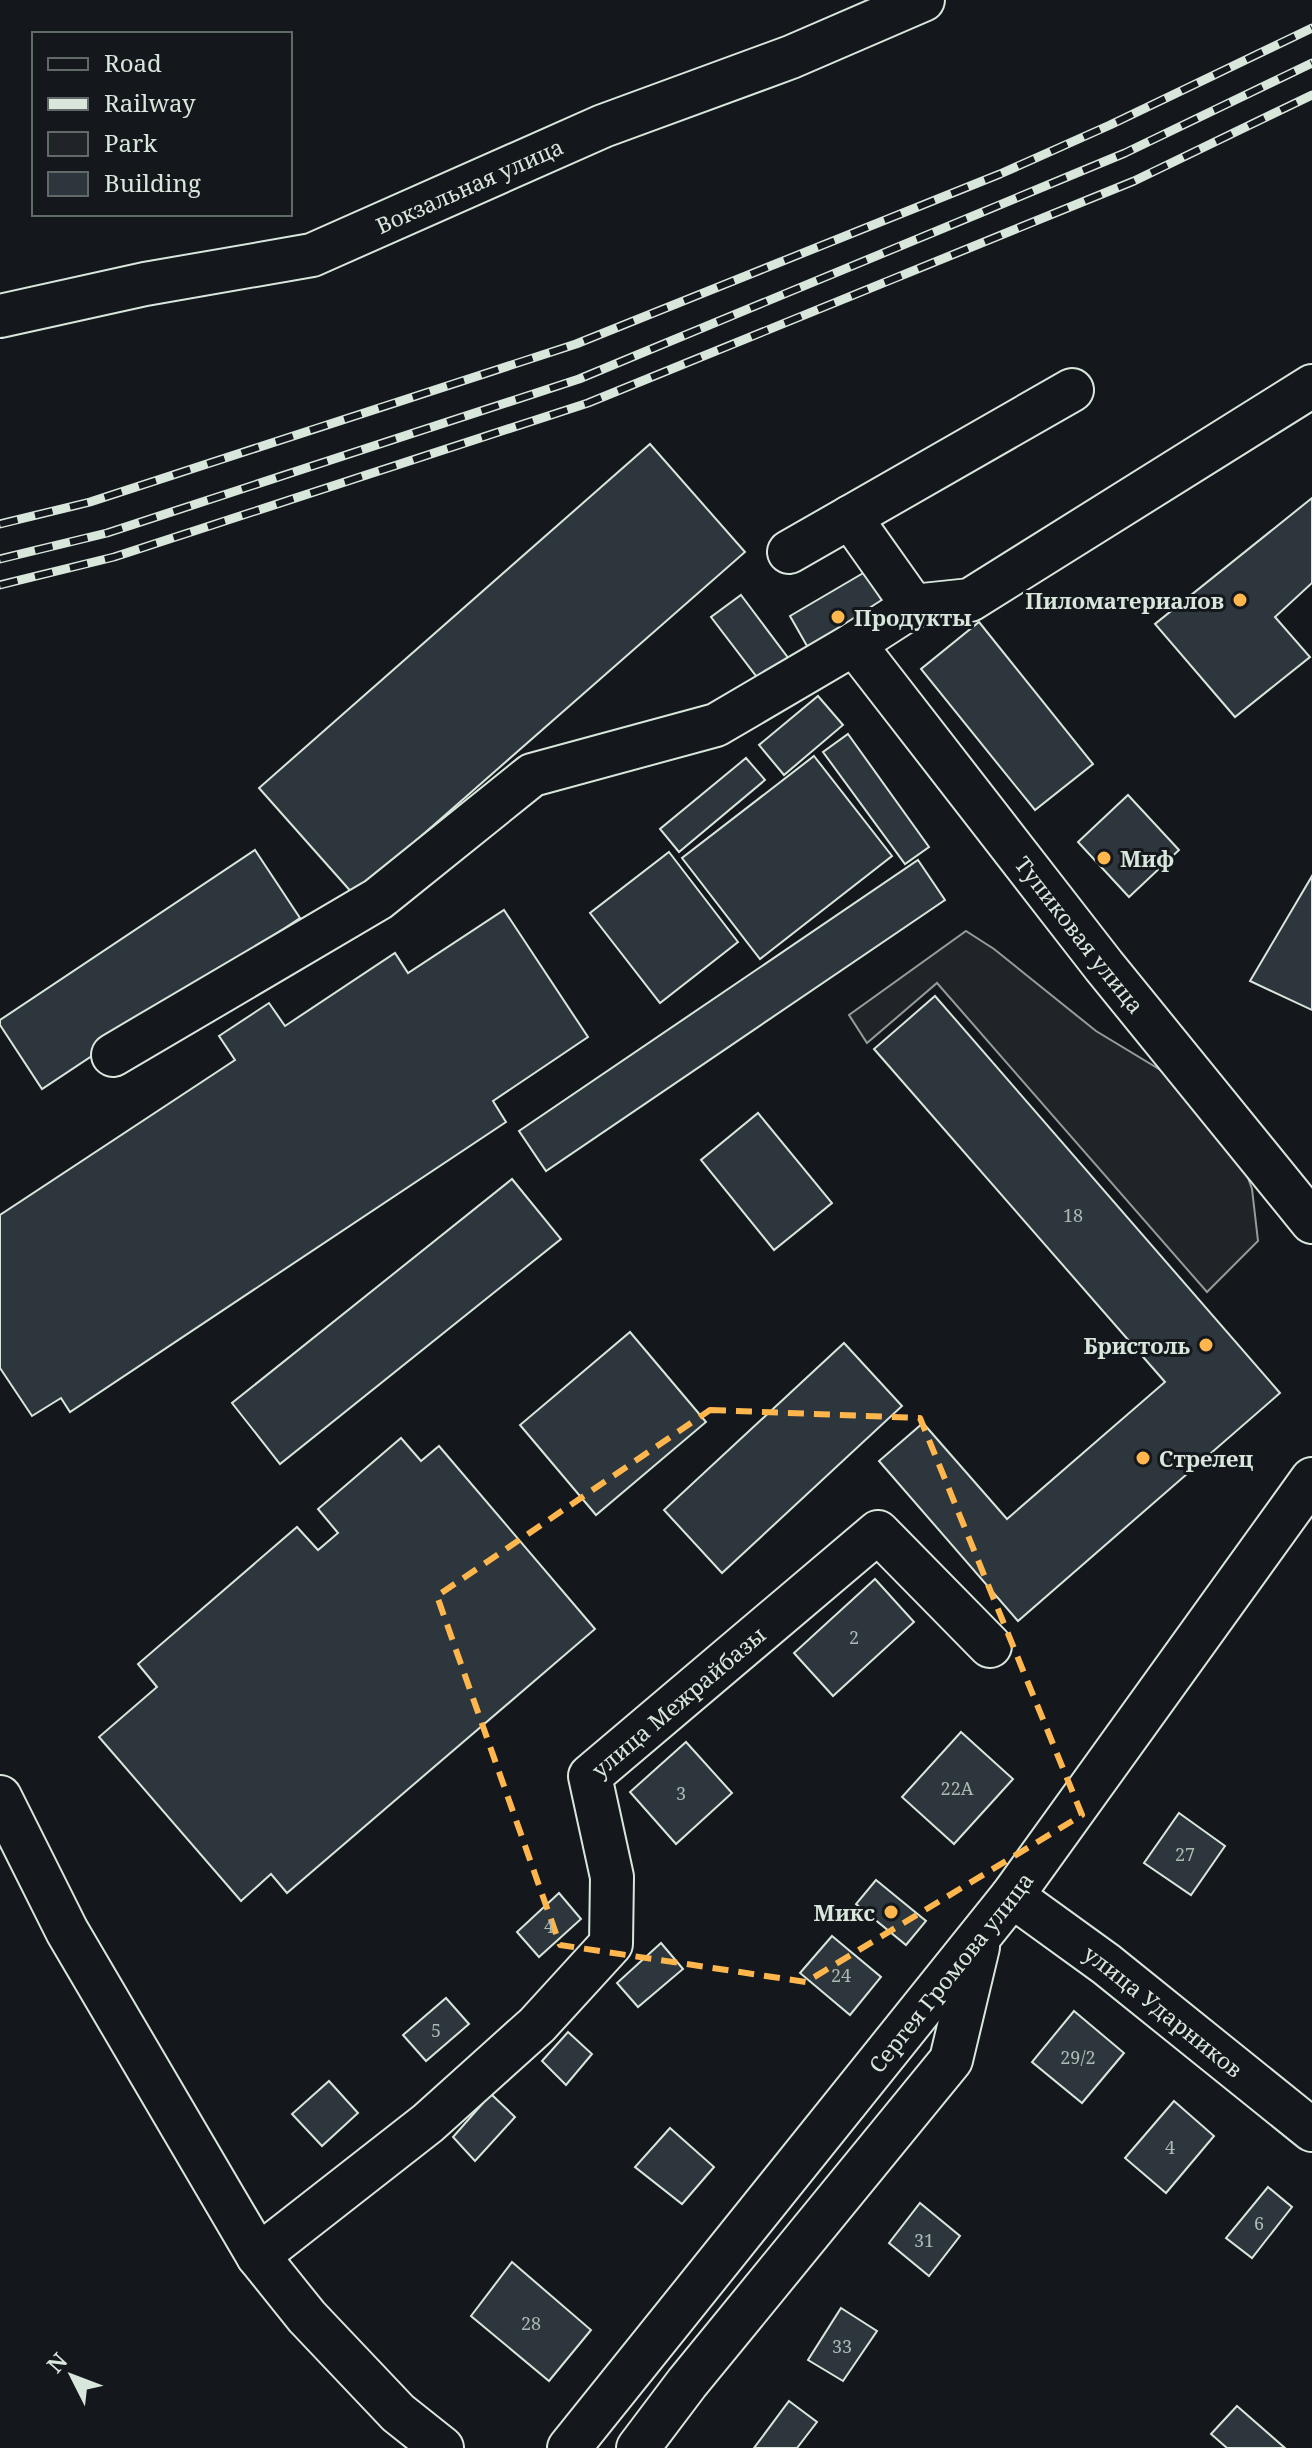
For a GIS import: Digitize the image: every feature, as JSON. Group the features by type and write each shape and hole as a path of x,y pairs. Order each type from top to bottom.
{"street":[{"name":"Вокзальная улица","path":"0,316 145,284 312,255 603,126 791,57 923,0"},
{"path":"113,1055 378,899 532,775 716,725 913,606 970,600 1312,386"},
{"path":"789,552 1072,390"},
{"path":"850,517 913,606"},
{"name":"Тупиковая улица","path":"854,644 1104,966 1312,1222"},
{"name":"Сергея Громова улица","path":"569,2448 1012,1896 1312,1479"},
{"name":"улица Межрайбазы","path":"258,2256 400,2147 450,2103 537,2025 611,1944 612,1877 590,1776 878,1532 990,1646"},
{"path":"0,1797 67,1931 258,2256 307,2317 388,2402 442,2448"},
{"name":"улица Ударников","path":"1012,1896 1106,1964 1312,2130"},
{"path":"638,2448 687,2383 951,2060 982,1934"}],"highlighted area":[{"path":"710,1410 920,1418 1082,1815 806,1982 560,1945 437,1596"}],"green space":[{"path":"966,931 994,949 1096,1031 1182,1083 1236,1144 1252,1189 1258,1241 1207,1292 937,983 867,1043 849,1015"}],"building":[{"path":"650,444 745,552 354,895 259,788"},
{"name":"Пиломатериалов","path":"1312,498 1312,583 1275,617 1310,657 1235,717 1155,624"},
{"path":"865,572 887,609 811,653 790,616"},
{"path":"741,595 792,663 763,685 711,617"},
{"path":"979,622 1093,764 1035,810 921,669"},
{"path":"818,696 843,725 784,775 759,745"},
{"path":"848,734 929,847 905,864 823,752"},
{"path":"814,756 892,856 760,959 682,858"},
{"path":"746,758 765,780 679,852 660,829"},
{"path":"1128,795 1179,850 1129,897 1078,842"},
{"path":"255,850 300,918 42,1089 0,1025 0,1020"},
{"path":"669,852 738,942 660,1003 590,913"},
{"path":"918,860 945,900 546,1171 519,1131"},
{"path":"1312,876 1312,1010 1250,981"},
{"path":"504,910 588,1037 493,1101 506,1122 70,1412 61,1398 32,1416 0,1368 0,1215 235,1060 219,1036 269,1003 285,1026 395,953 408,973"},
{"path":"935,996 1280,1393 1018,1621 879,1461 923,1423 1007,1519 1165,1382 874,1049"},
{"path":"758,1113 832,1203 774,1250 701,1160"},
{"path":"512,1179 561,1239 280,1464 232,1403"},
{"path":"630,1332 706,1422 596,1515 520,1425"},
{"path":"844,1343 902,1406 722,1573 664,1510"},
{"path":"401,1438 421,1461 439,1446 595,1629 287,1893 271,1874 241,1901 99,1737 157,1687 138,1664 297,1527 318,1550 338,1533 318,1509"},
{"path":"875,1579 914,1622 833,1696 794,1653"},
{"path":"961,1732 1013,1779 954,1844 902,1797"},
{"path":"686,1742 732,1793 676,1844 630,1792"},
{"path":"1179,1813 1225,1846 1191,1895 1144,1863"},
{"name":"Микс","path":"876,1880 926,1921 906,1945 856,1904"},
{"path":"559,1893 581,1919 539,1957 517,1932"},
{"path":"832,1936 881,1977 850,2015 800,1973"},
{"path":"661,1943 683,1969 638,2007 617,1983"},
{"path":"446,1998 469,2024 426,2061 403,2035"},
{"path":"1074,2011 1124,2053 1082,2103 1032,2062"},
{"path":"568,2032 592,2054 566,2085 542,2061"},
{"path":"329,2081 358,2113 322,2146 292,2114"},
{"path":"491,2094 515,2117 475,2161 453,2137"},
{"path":"1174,2101 1214,2136 1166,2193 1125,2158"},
{"path":"670,2128 714,2167 682,2204 635,2167"},
{"path":"1268,2187 1292,2207 1252,2258 1226,2238"},
{"path":"920,2203 960,2236 929,2276 889,2243"},
{"path":"512,2262 591,2330 549,2381 471,2316"},
{"path":"841,2308 877,2331 843,2381 808,2360"},
{"path":"789,2401 817,2422 797,2448 754,2448"},
{"path":"1237,2406 1285,2448 1227,2448 1211,2434"}],"railway":[{"path":"0,524 90,502 576,344 1000,174 1312,28"},
{"path":"0,559 107,533 579,379 1125,153 1312,63"},
{"path":"0,585 114,557 588,403 1134,181 1312,95"}],"place":[{"name":"Пиломатериалов","path":"1240,600"},
{"name":"Продукты","path":"838,617"},
{"name":"Миф","path":"1104,858"},
{"name":"Бристоль","path":"1206,1345"},
{"name":"Стрелец","path":"1143,1458"},
{"name":"Микс","path":"891,1912"}]}
